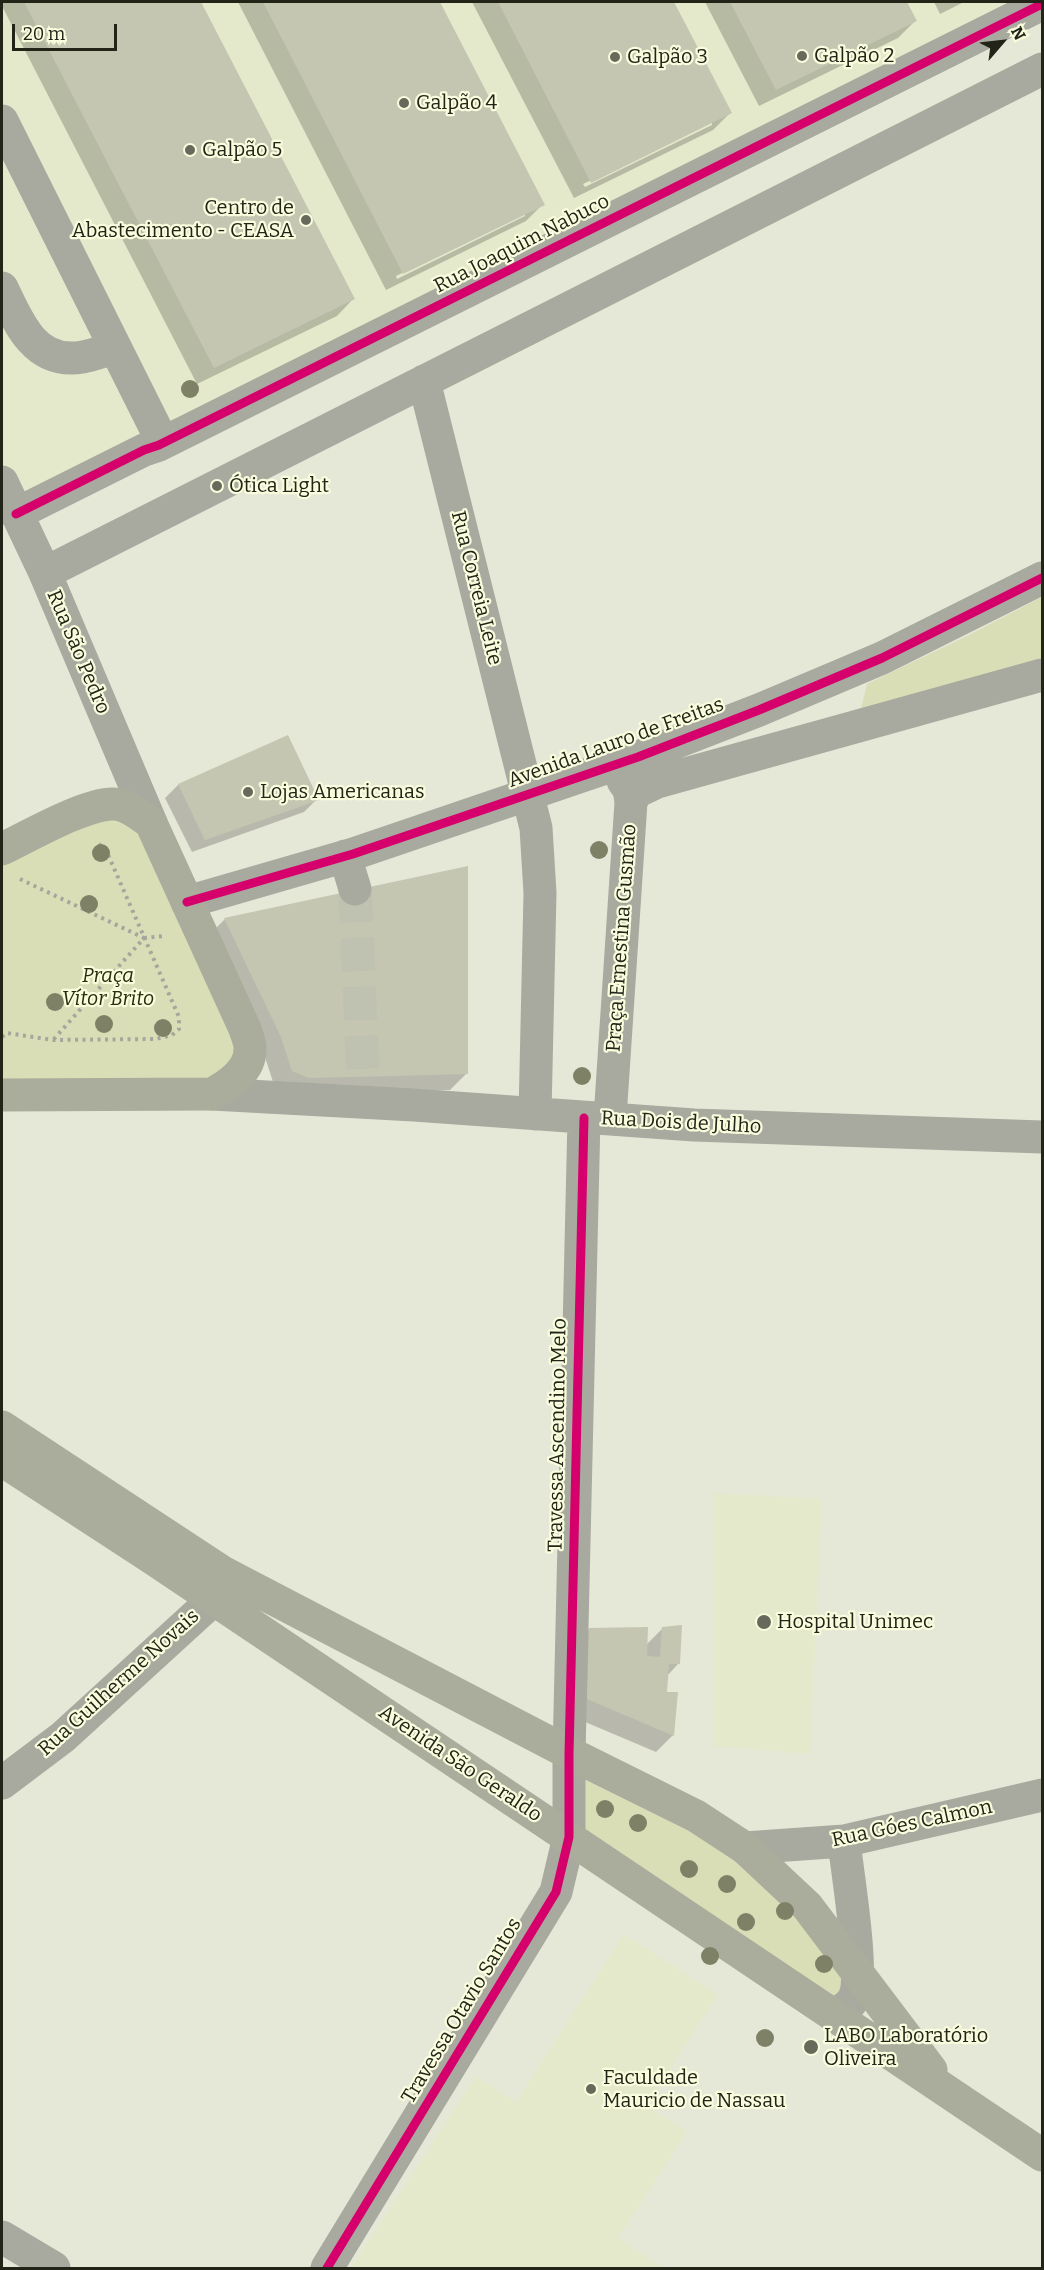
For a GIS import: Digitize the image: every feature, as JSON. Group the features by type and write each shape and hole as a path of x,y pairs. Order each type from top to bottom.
{"main road":[{"path":"2,849 94,806 116,804 132,810 151,824 245,1029 250,1050 243,1071 229,1085 212,1094 2,1095"},
{"name":"Avenida São Geraldo","path":"2,1426 219,1587 569,1837 1042,2155"},
{"name":"Avenida São Geraldo","path":"2,1460 152,1558 219,1587 696,1816 745,1848 807,1906 946,2090"}],"street":[{"name":"Rua Joaquim Nabuco","path":"16,514 144,450 163,443 1042,4"},
{"path":"45,573 1042,69"},
{"path":"2,121 163,443"},
{"path":"2,288 24,333 51,356 75,358 115,348"},
{"name":"Rua Correia Leite","path":"424,381 529,795"},
{"name":"Rua São Pedro","path":"2,482 45,573 151,824"},
{"name":"Avenida Lauro de Freitas","path":"187,902 345,856 607,768 759,710 882,658 1042,578"},
{"path":"631,802 636,792 657,782 1042,675"},
{"name":"Praça Ernestina Gusmão","path":"597,1118 631,802 629,789 622,779 607,768"},
{"path":"529,795 536,828 540,893 535,1114"},
{"path":"345,856 355,889"},
{"name":"Rua Dois de Julho","path":"212,1094 360,1089 535,1114 694,1125 1042,1137"},
{"name":"Travessa Ascendino Melo","path":"569,1754 597,1118"},
{"name":"Rua Guilherme Novais","path":"2,1784 63,1737 219,1587"},
{"name":"Travessa Otavio Santos","path":"327,2268 556,1892 569,1837 569,1754"},
{"name":"Rua Góes Calmon","path":"745,1848 844,1841 1042,1795"},
{"path":"833,2014 848,2007 855,1996 859,1973 844,1841"},
{"path":"2,2237 54,2268"}],"path":[{"path":"2,1037 7,1033 53,1040 156,1039 172,1035 179,1029 179,1017 106,850 96,842 86,842"},
{"path":"27,872 18,878 144,938"},
{"path":"53,1040 144,938"}],"shaded area":[{"name":"Centro de Abastecimento - CEASA","path":"2,2 1042,2 16,514 2,482"},
{"name":"Hospital Unimec","path":"713,1493 822,1499 810,1754 713,1746"},
{"name":"Faculdade Mauricio de Nassau","path":"624,1934 718,1995 647,2105 687,2132 618,2238 664,2268 351,2268 476,2076 516,2102"}],"green space":[{"path":"1042,597 1042,667 860,712 867,684"},
{"name":"Praça Vítor Brito","path":"132,810 245,1029 229,1085 2,1095 2,849"},
{"path":"569,1754 696,1816 859,1973 848,2007 569,1837"}],"building":[{"name":"Galpão 5","path":"24,2 201,2 355,299 214,368"},
{"name":"Galpão 4","path":"263,2 440,2 545,205 403,274"},
{"name":"Galpão 3","path":"498,2 674,2 732,113 591,183"},
{"name":"Galpão 2","path":"730,2 907,2 917,21 776,90"},
{"name":"Lojas Americanas","path":"288,735 319,800 205,840 178,784"},
{"path":"468,866 468,1074 309,1078 292,1071 281,1037 224,918"},
{"path":"682,1625 680,1664 669,1664 667,1692 678,1692 674,1736 587,1699 589,1628 648,1627 647,1656 660,1657 662,1627"}],"tunnel":[{"path":"355,889 363,1075"}],"cycle path":[{"path":"16,514 144,450 159,445 1042,4"},
{"path":"187,902 353,854 638,757 759,710 882,658 1042,578"},
{"path":"327,2268 556,1892 569,1837 584,1118"}],"place":[{"name":"Galpão 2","path":"802,56"},
{"name":"Galpão 3","path":"615,57"},
{"name":"Galpão 4","path":"404,103"},
{"name":"Galpão 5","path":"190,150"},
{"name":"Centro de Abastecimento - CEASA","path":"306,220"},
{"name":"Ótica Light","path":"217,486"},
{"name":"Lojas Americanas","path":"248,792"},
{"name":"Hospital Unimec","path":"764,1622"},
{"name":"LABO Laboratório Oliveira","path":"811,2047"},
{"name":"Faculdade Mauricio de Nassau","path":"591,2089"}]}
